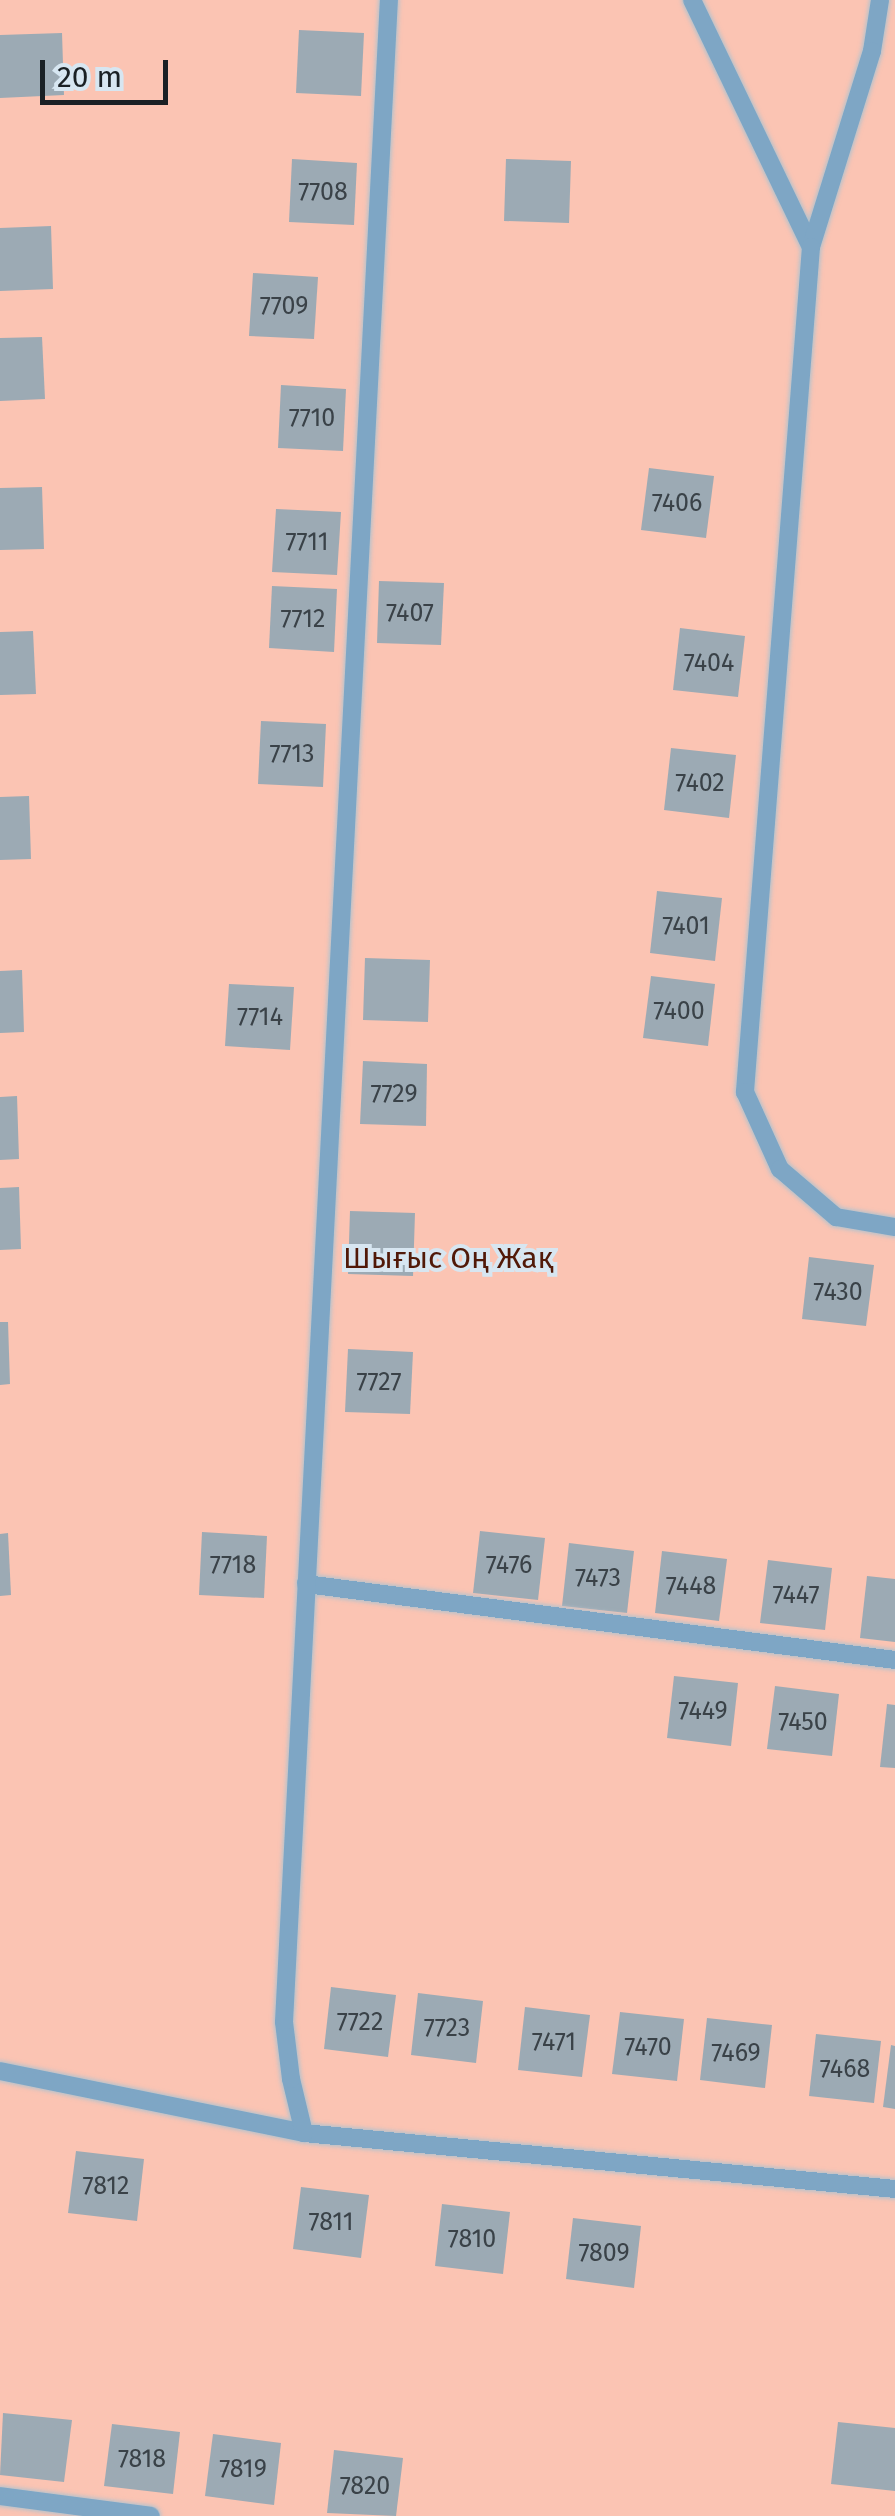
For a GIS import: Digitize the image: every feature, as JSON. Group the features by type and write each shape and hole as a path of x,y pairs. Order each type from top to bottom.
{"lane":[{"path":"304,2133 290,2079 284,2022 389,0"},
{"path":"692,0 811,247"},
{"path":"880,0 872,51 811,247 745,1092 780,1169 836,1217 895,1227"},
{"path":"306,1584 895,1660"},
{"path":"0,2071 304,2133 895,2190"},
{"path":"0,2496 151,2516"}],"green space":[{"name":"Шығыс Оң Жақ","path":"0,0 895,0 895,2516 0,2516"}],"building":[{"path":"299,30 364,33 361,96 296,93"},
{"path":"62,33 64,95 0,98 0,35"},
{"path":"292,159 357,163 354,225 289,222"},
{"path":"506,159 571,161 569,223 504,221"},
{"path":"51,226 53,289 0,291 0,228"},
{"path":"253,273 318,277 314,339 249,336"},
{"path":"42,337 45,399 0,401 0,338"},
{"path":"281,385 346,389 343,451 278,448"},
{"path":"649,468 714,476 706,538 641,530"},
{"path":"42,487 44,549 0,550 0,488"},
{"path":"276,509 341,512 337,575 272,572"},
{"path":"379,581 444,583 441,645 377,643"},
{"path":"272,586 337,589 334,652 269,648"},
{"path":"680,628 745,636 738,697 673,690"},
{"path":"33,631 36,694 0,695 0,632"},
{"path":"261,721 326,724 323,787 258,784"},
{"path":"671,748 736,755 729,818 664,810"},
{"path":"29,796 31,859 0,860 0,797"},
{"path":"657,891 722,898 715,961 650,953"},
{"path":"365,958 430,960 428,1022 363,1020"},
{"path":"22,970 24,1032 0,1033 0,971"},
{"path":"651,976 715,984 708,1046 643,1038"},
{"path":"229,984 294,987 290,1050 225,1046"},
{"path":"363,1061 427,1064 426,1126 360,1124"},
{"path":"17,1096 19,1159 0,1160 0,1097"},
{"path":"19,1187 21,1249 0,1250 0,1188"},
{"path":"350,1211 415,1213 413,1276 348,1274"},
{"path":"809,1257 874,1265 866,1326 802,1319"},
{"path":"0,1322 8,1322 10,1384 0,1385"},
{"path":"348,1349 413,1352 410,1414 345,1412"},
{"path":"480,1531 545,1538 538,1600 473,1593"},
{"path":"202,1532 267,1536 264,1598 199,1595"},
{"path":"8,1533 11,1595 0,1596 0,1534"},
{"path":"569,1543 634,1551 627,1613 562,1606"},
{"path":"662,1551 727,1559 719,1621 655,1613"},
{"path":"768,1560 832,1568 825,1630 760,1623"},
{"path":"867,1576 895,1579 895,1642 860,1638"},
{"path":"674,1676 738,1683 731,1746 667,1738"},
{"path":"775,1686 839,1694 832,1756 767,1749"},
{"path":"887,1704 895,1705 895,1768 880,1767"},
{"path":"331,1987 396,1995 388,2057 324,2049"},
{"path":"418,1993 483,2001 476,2063 411,2055"},
{"path":"525,2007 590,2015 582,2077 518,2070"},
{"path":"620,2012 684,2019 677,2081 612,2074"},
{"path":"707,2018 772,2025 765,2088 700,2080"},
{"path":"816,2034 881,2041 874,2103 809,2096"},
{"path":"891,2045 895,2046 895,2109 883,2107"},
{"path":"76,2151 144,2159 137,2221 68,2213"},
{"path":"301,2187 369,2195 361,2258 293,2249"},
{"path":"442,2204 510,2212 503,2274 435,2266"},
{"path":"573,2218 641,2226 634,2288 566,2279"},
{"path":"3,2413 72,2420 64,2482 0,2475"},
{"path":"838,2422 895,2428 895,2491 831,2484"},
{"path":"112,2424 180,2432 173,2494 104,2486"},
{"path":"213,2434 281,2443 274,2505 205,2496"},
{"path":"334,2450 403,2458 396,2516 327,2513"}]}
